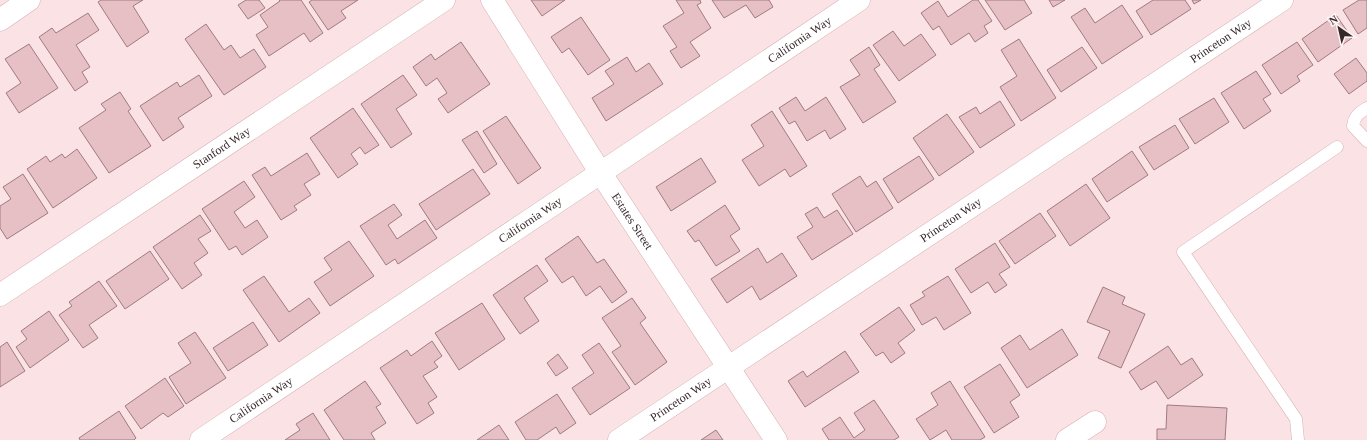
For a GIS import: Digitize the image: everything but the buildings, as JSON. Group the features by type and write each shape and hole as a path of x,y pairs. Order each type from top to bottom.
{"street":[{"path":"0,20 30,0"},
{"name":"Stanford Way","path":"0,295 444,0"},
{"name":"Estates Street","path":"492,0 600,172 727,368 776,440"},
{"name":"California Way","path":"201,440 859,0"},
{"name":"Princeton Way","path":"619,440 1282,0"},
{"path":"1067,440 1095,422"}],"lane":[{"path":"1367,108 1357,114 1354,119 1354,126 1367,141"},
{"path":"1298,440 1296,418 1183,252 1337,147"}]}
